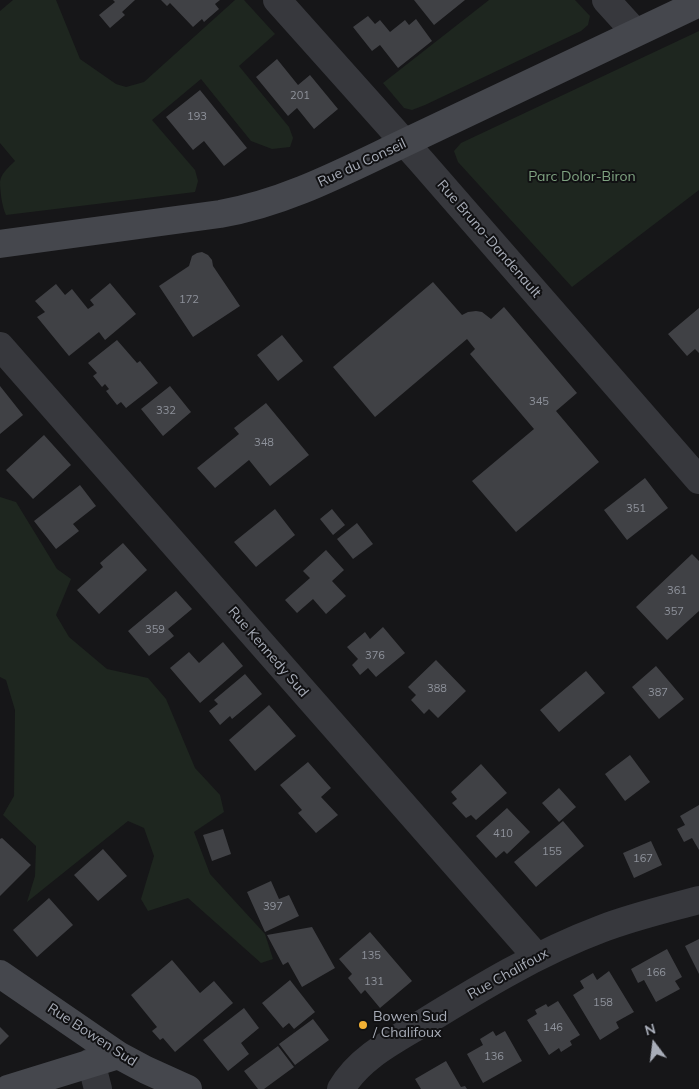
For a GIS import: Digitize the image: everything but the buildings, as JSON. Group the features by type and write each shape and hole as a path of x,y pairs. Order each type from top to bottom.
{"street":[{"name":"Rue Bruno-Dandenault","path":"277,0 699,480"},
{"path":"606,0 635,32"},
{"name":"Rue du Conseil","path":"0,244 245,210 269,203 404,143 699,3"},
{"name":"Rue Kennedy Sud","path":"0,346 536,957"},
{"name":"Rue Chalifoux","path":"341,1089 355,1069 379,1050 479,988 536,957 602,928 699,900"},
{"name":"Rue Bowen Sud","path":"0,974 118,1055 188,1089"},
{"path":"8,1089 118,1055"},
{"path":"91,1062 98,1089"}],"green space":[{"path":"13,0 56,0 80,59 116,84 126,87 144,82 235,0 244,0 275,34 239,66 289,127 293,138 290,147 272,149 251,141 201,79 152,120 195,170 198,181 195,192 6,215 3,208 0,182 4,173 15,161 0,143 0,11"},
{"path":"489,0 575,0 590,16 588,25 581,31 425,105 412,110 404,108 383,83"},
{"name":"Parc Dolor-Biron","path":"699,31 699,190 572,287 458,162 454,151 461,143"},
{"path":"0,497 16,502 57,569 71,579 56,615 69,637 107,669 148,678 166,699 195,768 220,795 224,812 194,832 210,874 265,934 273,959 261,963 188,898 148,911 141,899 154,856 144,828 128,821 27,902 35,876 36,846 3,815 14,796 15,710 6,680 0,677"}],"place":[{"name":"Bowen Sud / Chalifoux","path":"363,1025"}]}
